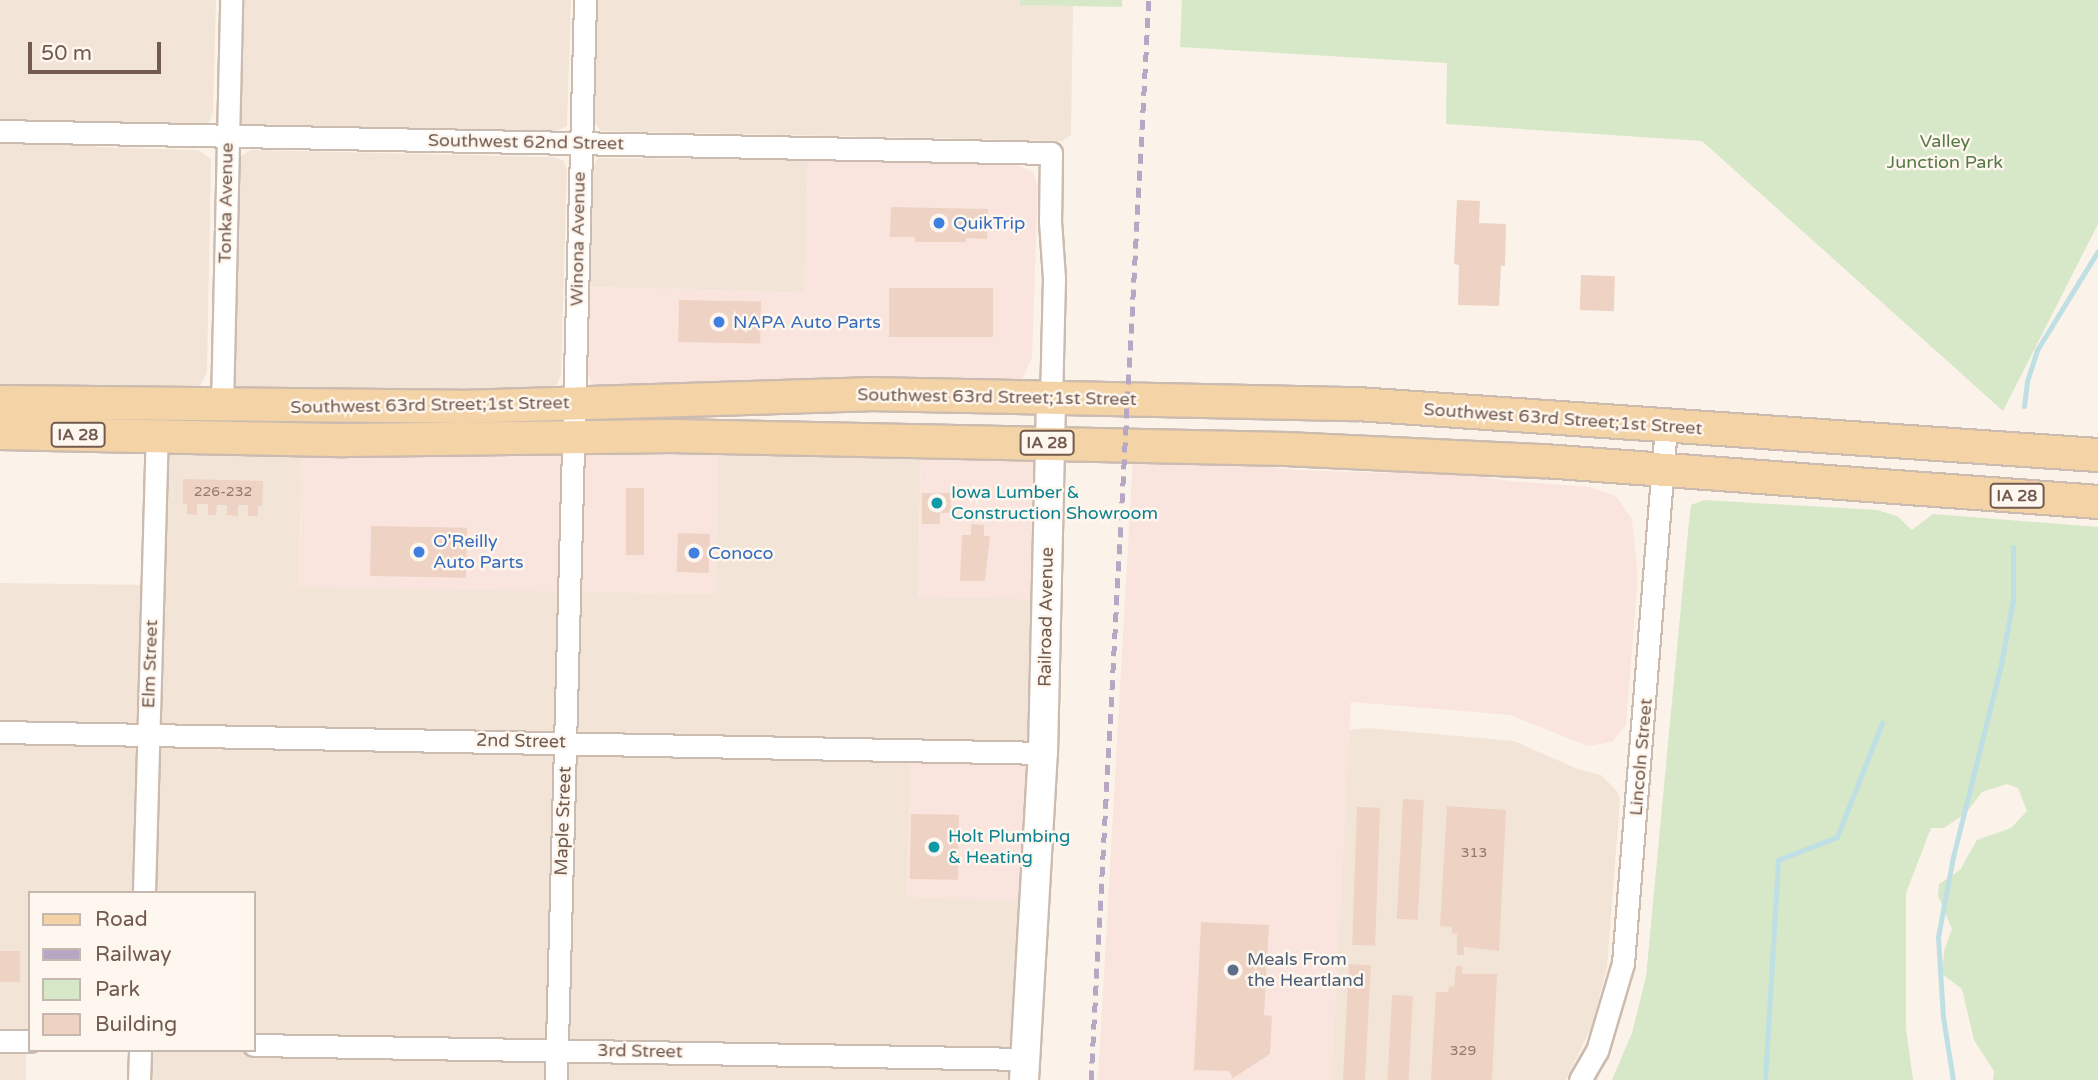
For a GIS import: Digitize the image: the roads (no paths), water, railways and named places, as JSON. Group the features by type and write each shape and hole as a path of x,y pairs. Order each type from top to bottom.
{"main road":[{"name":"Southwest 63rd Street;1st Street","path":"0,402 379,408 868,394 1357,404 2098,455"},
{"name":"Railroad Avenue","path":"1025,1069 1043,753 1051,399"},
{"name":"Southwest 63rd Street;1st Street","path":"0,433 330,440 573,436 1051,443 1410,453 2098,502"}],"street":[{"name":"Tonka Avenue","path":"222,406 231,0"},
{"name":"Winona Avenue","path":"573,436 585,0"},
{"name":"Southwest 62nd Street","path":"0,131 1051,153"},
{"name":"Railroad Avenue","path":"1051,153 1050,205 1054,278 1051,399"},
{"name":"Lincoln Street","path":"1580,1080 1597,1051 1623,962 1666,426"},
{"name":"Elm Street","path":"144,891 157,436"},
{"name":"Maple Street","path":"556,1080 573,436"},
{"name":"2nd Street","path":"0,732 1043,753"},
{"path":"0,1041 28,1041"},
{"name":"3rd Street","path":"256,1045 557,1050 1025,1069"},
{"path":"139,1080 140,1052"}],"waterway":[{"path":"2024,406 2027,381 2037,350 2098,251"},
{"path":"1953,1080 1943,1017 1938,937 1953,857 2001,664 2013,600 2013,547"},
{"path":"1765,1080 1778,860 1837,837 1882,723"}],"railway":[{"path":"1091,1080 1149,0"}],"place":[{"name":"QuikTrip","path":"939,223"},
{"name":"NAPA Auto Parts","path":"719,322"},
{"name":"Iowa Lumber & Construction Showroom","path":"937,503"},
{"name":"O'Reilly Auto Parts","path":"419,552"},
{"name":"Conoco","path":"694,553"},
{"name":"Holt Plumbing & Heating","path":"934,847"},
{"name":"Meals From the Heartland","path":"1233,970"}],"park label":[{"name":"Valley Junction Park","path":"1945,152"}]}
